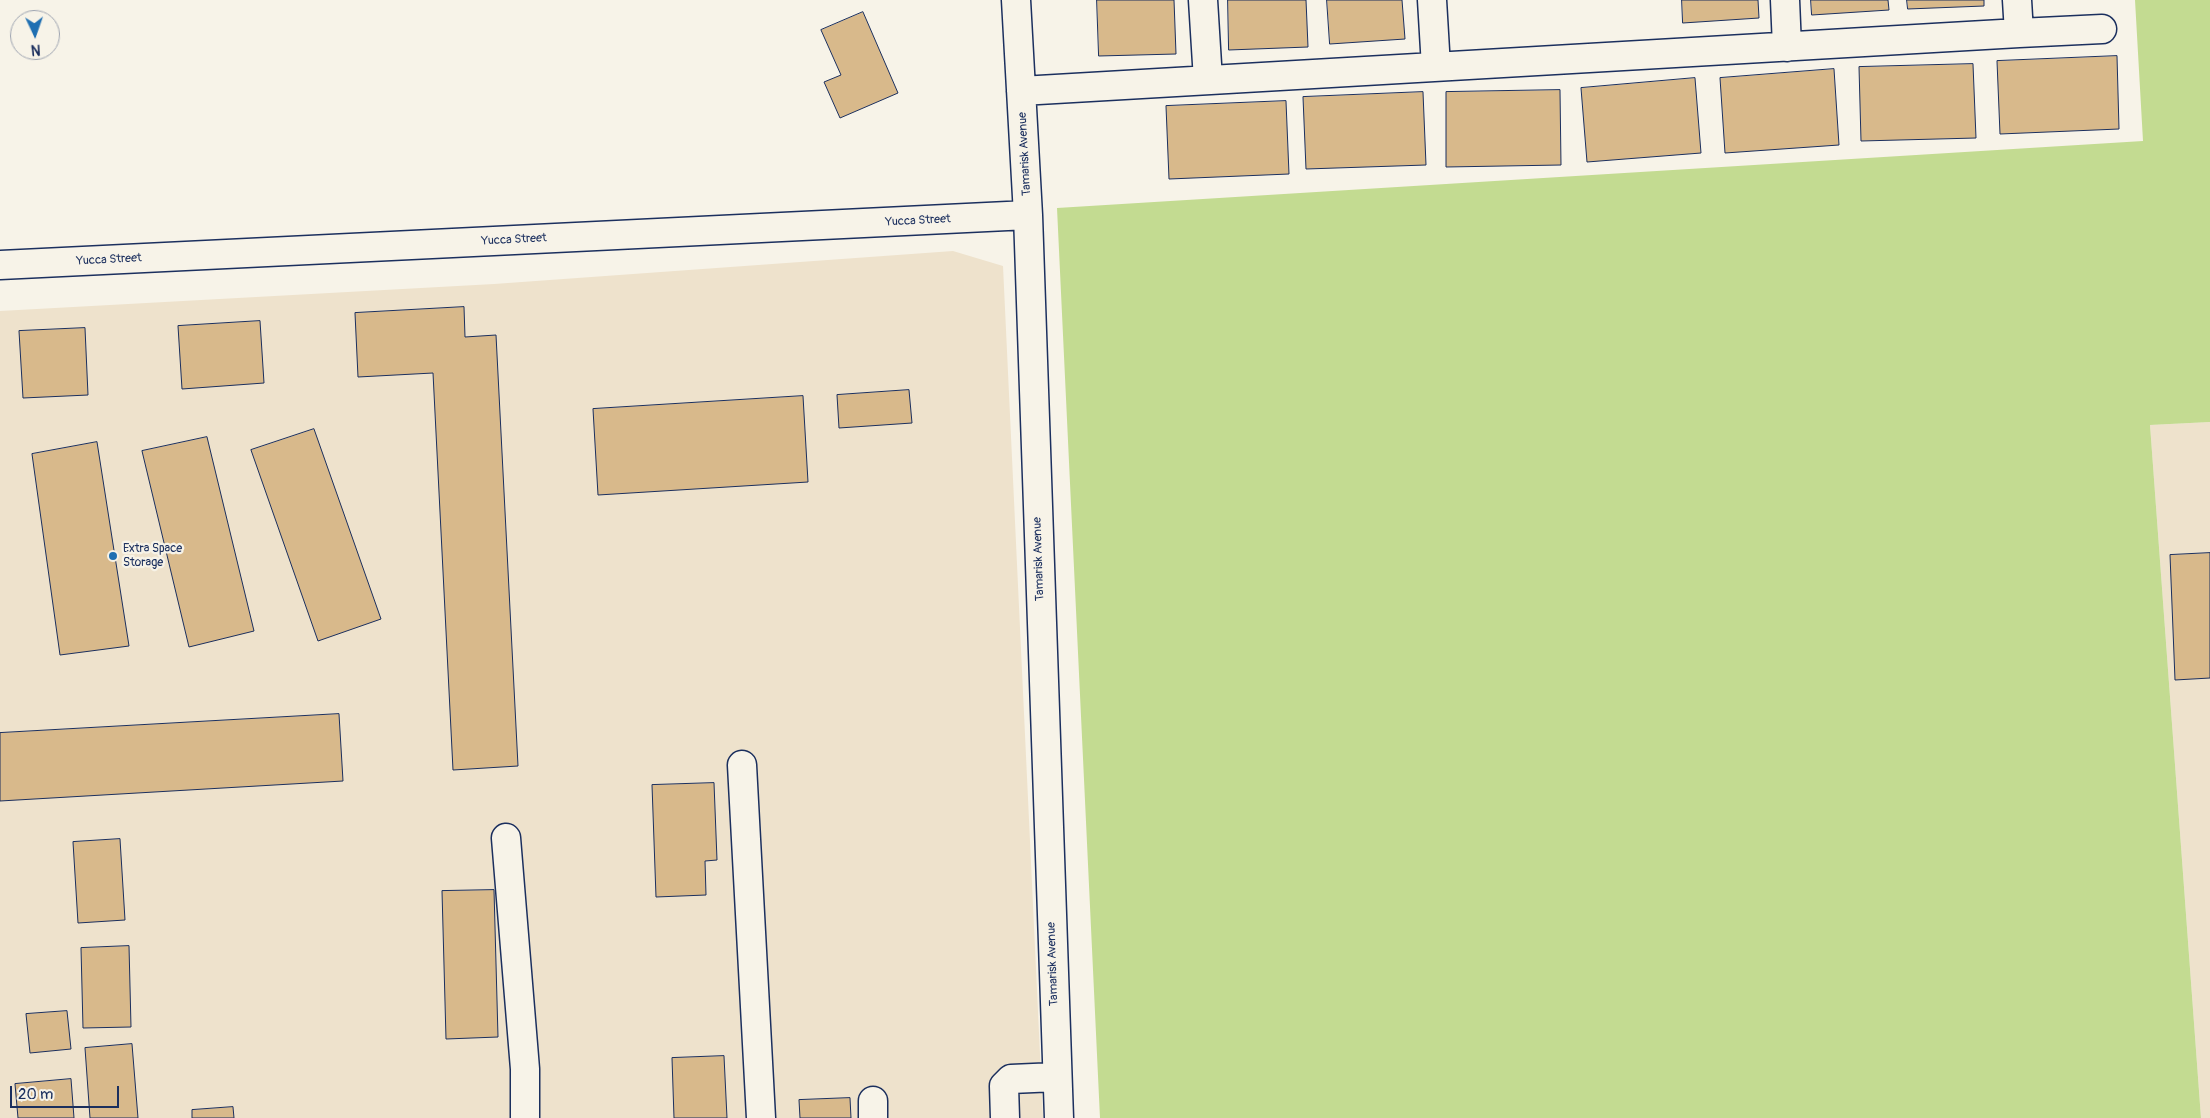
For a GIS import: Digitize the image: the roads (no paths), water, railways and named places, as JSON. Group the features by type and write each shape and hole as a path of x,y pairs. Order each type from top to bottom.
{"street":[{"name":"Tamarisk Avenue","path":"1016,0 1028,215 1056,1077 1059,1118"},
{"path":"1203,0 1208,80"},
{"path":"1432,0 1436,67"},
{"path":"1785,0 1788,47"},
{"path":"2017,0 2019,33"},
{"path":"1021,91 2102,29"},
{"name":"Yucca Street","path":"0,265 1028,215"},
{"path":"742,765 761,1118"},
{"path":"506,838 525,1069 525,1118"},
{"path":"1005,1118 1004,1086 1011,1079 1056,1077"}],"place":[{"name":"Extra Space Storage","path":"113,556"}]}
